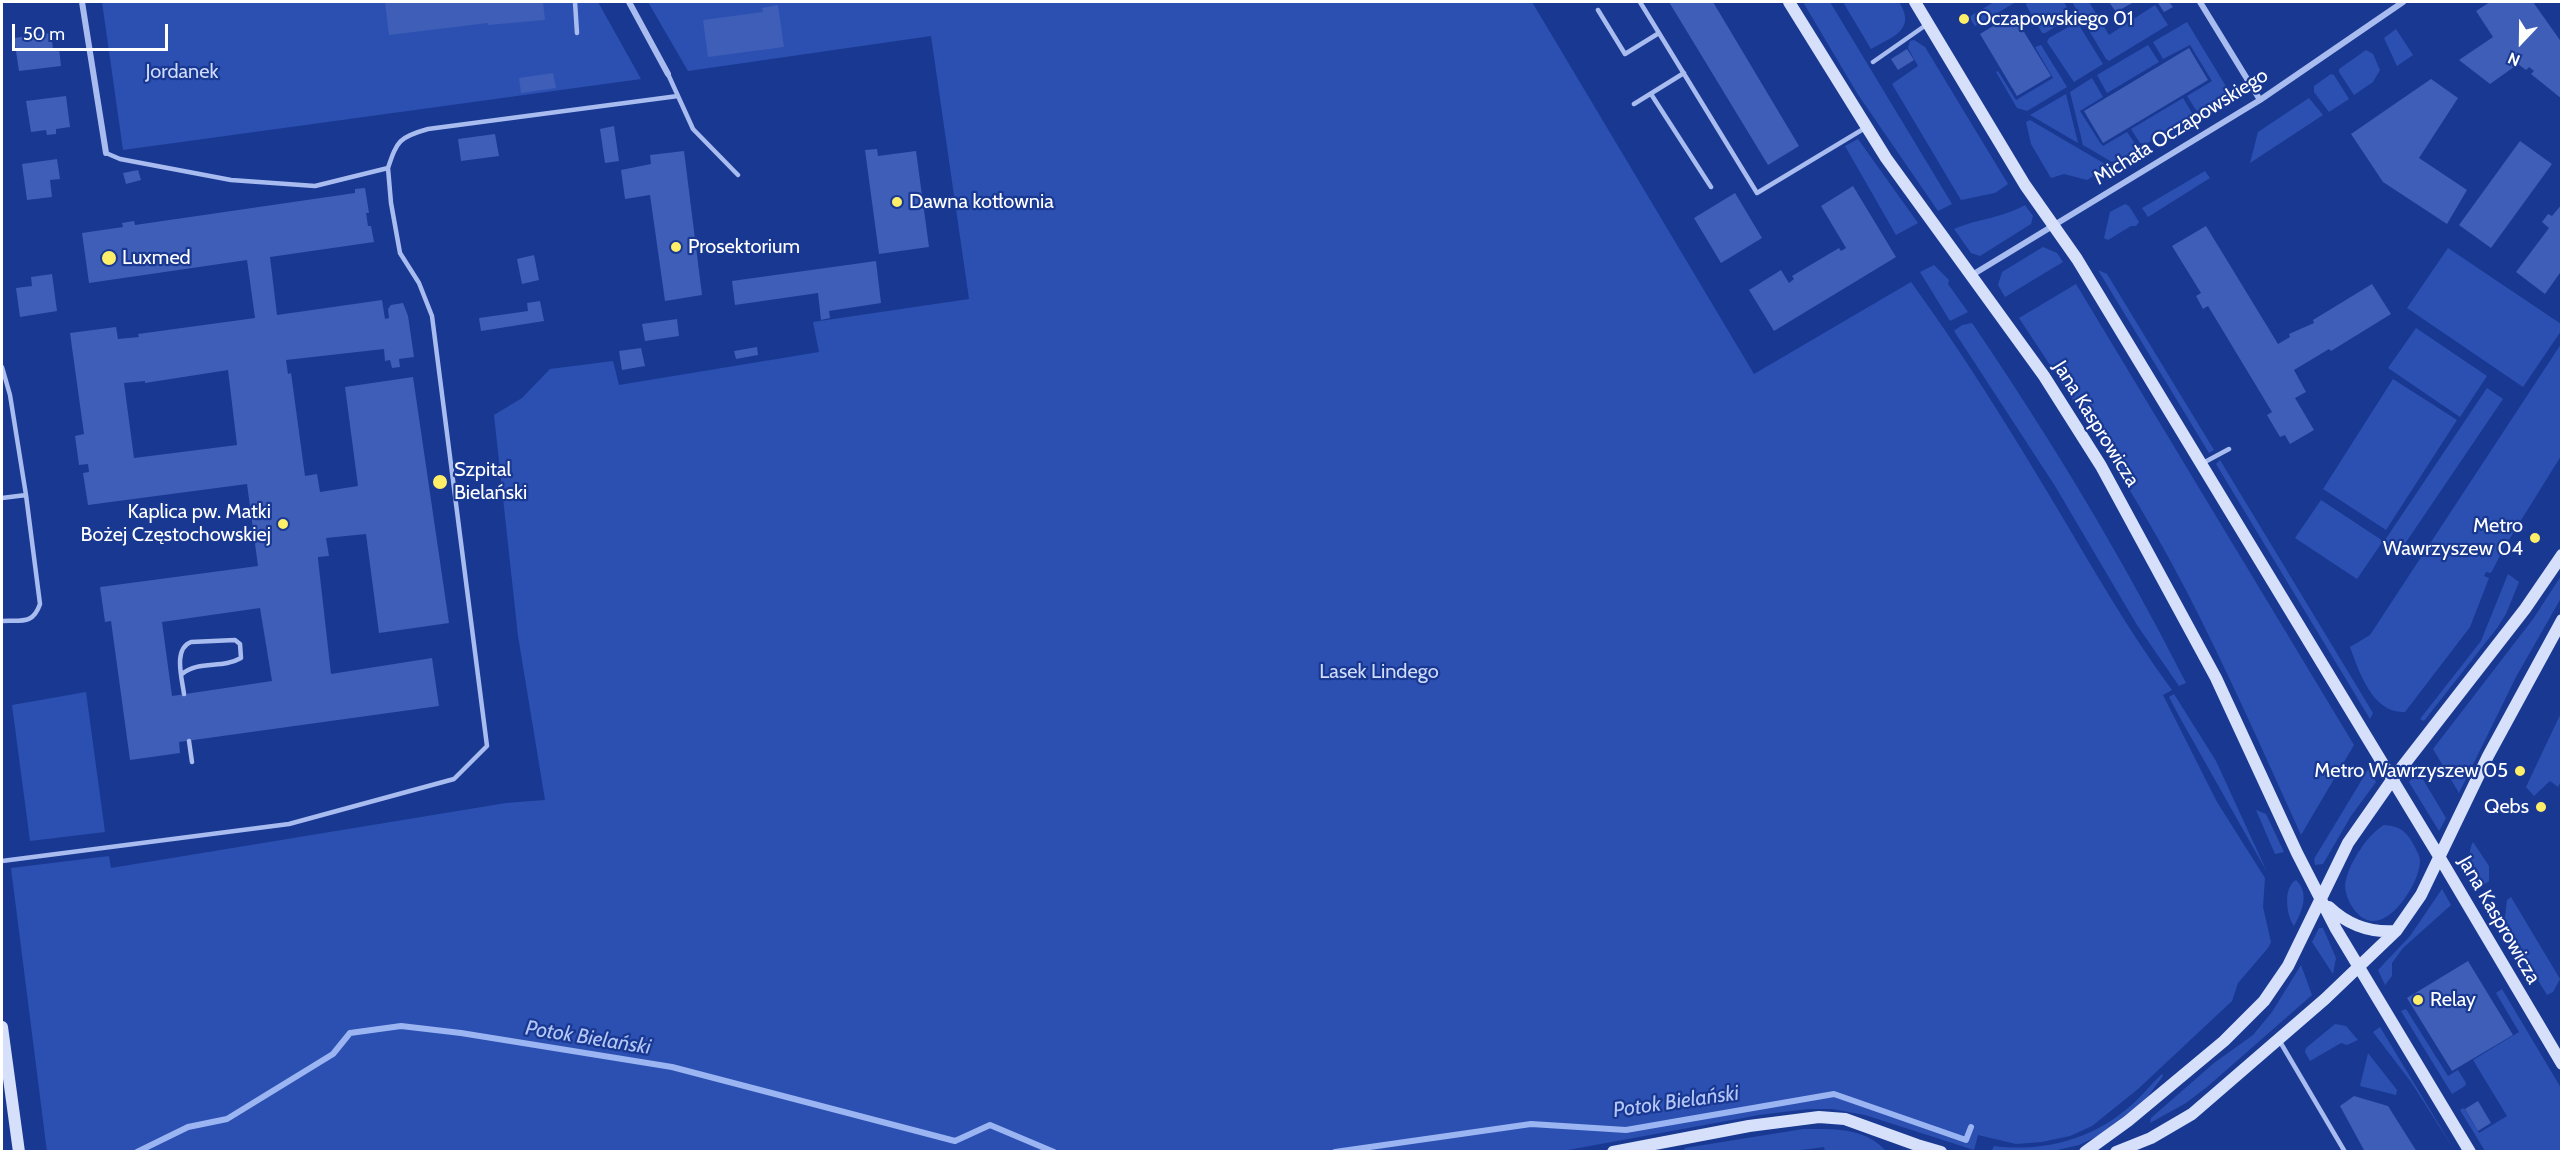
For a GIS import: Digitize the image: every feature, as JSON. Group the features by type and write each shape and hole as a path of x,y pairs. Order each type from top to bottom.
{"street":[{"path":"82,2 106,153"},
{"path":"629,2 668,74"},
{"name":"Jana Kasprowicza","path":"1789,2 1892,166 2044,376 2101,466 2216,678 2297,853 2360,968"},
{"path":"1915,2 2025,185 2077,259 2392,780"},
{"path":"2200,2 2260,100"},
{"name":"Michała Oczapowskiego","path":"1972,274 2260,100 2403,2"},
{"path":"2085,1152 2128,1121 2251,1016 2288,966 2348,843 2392,780 2511,629 2562,555"},
{"path":"2116,1152 2151,1138 2192,1113 2360,968 2396,931 2421,895 2488,756 2562,620"},
{"name":"Jana Kasprowicza","path":"2392,780 2562,1064"},
{"path":"2320,897 2338,916 2350,923 2374,931 2396,931"},
{"path":"2360,968 2470,1152"},
{"path":"2,1027 19,1152"},
{"path":"1613,1152 1749,1126 1819,1117 1845,1119 1916,1148 1941,1152"}],"lane":[{"path":"575,2 577,33"},
{"path":"1640,2 1757,193 1867,127"},
{"path":"1598,10 1625,54 1659,33"},
{"path":"1873,62 1928,23"},
{"path":"1634,104 1684,73"},
{"path":"668,74 693,129 738,175"},
{"path":"1651,94 1711,187"},
{"path":"2,861 289,824 454,779 487,746 432,316 419,283 400,253 391,203 388,168 395,146 405,136 428,129 678,96"},
{"path":"106,153 120,159 231,180 315,186 388,168"},
{"path":"2,367 10,395 40,604 37,614 31,619 2,621"},
{"path":"2201,465 2229,449"},
{"path":"2,498 26,495"},
{"path":"182,674 191,667 233,663 241,658 240,644 235,640 185,644 180,651 182,674 184,694"},
{"path":"189,741 192,762"},
{"path":"2278,1040 2345,1152"}],"green space":[{"name":"Jordanek","path":"102,2 598,2 641,79 123,150"},
{"name":"Lasek Lindego","path":"648,2 1532,2 1754,374 1911,282 1987,394 2126,623 2172,690 2163,695 2217,802 2265,878 2263,907 2271,942 2268,948 2238,983 2232,1001 2138,1089 2092,1126 2070,1136 2042,1142 2016,1144 1978,1135 1974,1150 1865,1115 1832,1109 1808,1109 1759,1115 1557,1152 47,1152 11,868 109,856 111,868 506,803 545,800 518,636 494,415 522,398 550,369 613,361 619,385 819,352 813,322 969,299 931,36 688,71"},
{"path":"1803,2 1830,2 1952,204 1938,211 1857,93"},
{"path":"1843,2 1899,2 1904,12 1904,26 1900,32 1871,49"},
{"path":"1994,2 2016,2 1975,26 1969,17"},
{"path":"2027,2 2064,2 2071,15 2070,18 2042,33 2026,5"},
{"path":"2072,2 2089,2 2109,35 2155,5 2168,25 2109,61"},
{"path":"2077,22 2103,64 2074,82 2047,42 2049,38"},
{"path":"2187,22 2227,88 2226,97 2202,111 2196,110 2187,96 2212,81 2190,45 2163,59 2153,42"},
{"path":"2396,29 2413,55 2397,66 2384,38"},
{"path":"1914,40 1925,47 2008,184 1995,193 1961,200 1892,84 1918,66 1908,48 1910,41"},
{"path":"2041,45 2067,87 2027,111 2017,108 1996,72 1998,71 2016,100 2053,78 2035,47"},
{"path":"2148,45 2159,62 2107,93 2097,75"},
{"path":"2366,50 2373,54 2380,70 2373,82 2354,95 2339,69"},
{"path":"2331,74 2334,75 2349,99 2329,112 2314,92 2314,86"},
{"path":"2092,78 2103,97 2080,111 2101,144 2103,146 2127,132 2136,145 2134,152 2112,162 2083,145 2070,92"},
{"path":"2066,94 2078,143 2030,115"},
{"path":"2183,98 2192,113 2190,118 2146,144 2140,143 2131,129"},
{"path":"2309,98 2323,115 2250,163 2258,132"},
{"path":"2030,120 2105,164 2107,168 2087,180 2064,174 2051,178 2031,144 2026,122"},
{"path":"1858,139 1918,223 1896,235 1845,146"},
{"path":"2205,171 2210,178 2148,217 2142,208"},
{"path":"2125,204 2129,206 2139,222 2136,226 2131,226 2108,240 2104,238 2110,212"},
{"path":"2025,205 2033,216 2031,224 1980,256 1971,253 1954,229 2007,213"},
{"path":"2043,247 2057,253 2063,262 2005,297 1998,285 2002,272"},
{"path":"2448,248 2561,324 2561,331 2523,387 2407,308"},
{"path":"1934,265 1949,280 1948,284 1968,312 1950,321 1920,272"},
{"path":"2098,270 2107,274 2214,450 2209,453"},
{"path":"2076,284 2354,745 2301,835 2217,652 2168,557 2107,453 2019,318"},
{"path":"1972,323 2085,499 2186,683 2179,686 2137,625 2055,486 1954,331 1962,325"},
{"path":"2416,328 2487,376 2460,417 2388,368"},
{"path":"2561,344 2561,456 2505,546 2491,573 2486,572 2484,576 2489,578 2470,627 2405,712 2394,711 2384,706 2369,690 2350,647 2370,635"},
{"path":"2393,379 2457,420 2386,530 2323,489"},
{"path":"2487,388 2503,399 2398,554 2383,543"},
{"path":"2220,460 2373,713 2370,719 2216,464"},
{"path":"2321,500 2383,541 2357,579 2295,538"},
{"path":"2508,574 2519,582 2506,614 2424,721 2420,719 2481,641"},
{"path":"2561,576 2561,598 2516,677 2459,793 2433,749 2533,619"},
{"path":"86,692 105,832 30,841 12,705"},
{"path":"2174,694 2216,761 2267,872 2169,697"},
{"path":"2561,713 2561,781 2558,787 2550,781 2534,796 2526,787"},
{"path":"2369,768 2376,782 2351,816 2323,864 2315,865 2314,859"},
{"path":"2418,771 2446,818 2439,831 2409,782"},
{"path":"2256,810 2266,814 2284,852 2275,854"},
{"path":"2384,825 2396,827 2406,833 2420,860 2415,880 2402,902 2393,912 2374,921 2365,919 2356,912 2347,896 2345,885 2351,865 2360,849"},
{"path":"2473,842 2489,866 2489,881 2482,886 2470,859"},
{"path":"2296,880 2304,897 2300,915 2294,926 2287,902 2289,889"},
{"path":"2442,889 2451,905 2403,948 2392,963 2392,976 2385,985 2378,970 2410,936"},
{"path":"2511,897 2560,979 2553,992 2547,995 2501,919 2505,917 2507,900"},
{"path":"2319,928 2323,928 2336,958 2333,974 2312,942"},
{"path":"2301,965 2312,995 2207,1087 2186,1103 2150,1123 2151,1118 2214,1063 2253,1035 2272,1012"},
{"path":"2502,989 2561,1088 2561,1151 2485,1151 2460,1110 2464,1108 2479,1133 2507,1116 2473,1060 2519,1032 2496,993"},
{"path":"2406,1009 2448,1076 2458,1070 2466,1083 2465,1086 2452,1094 2401,1011"},
{"path":"2335,1024 2346,1026 2358,1040 2347,1045 2341,1043 2310,1061 2305,1052 2306,1048"},
{"path":"2380,1027 2455,1151 2411,1082 2373,1032"},
{"path":"2368,1053 2397,1090 2396,1095 2360,1086"},
{"path":"2162,1074 2163,1076 2146,1099 2100,1135 2079,1145 2053,1151 1991,1152 1994,1146 2034,1147 2072,1139 2090,1132 2124,1112"},
{"path":"1803,1129 1858,1133 1878,1143 1886,1151 1825,1151 1824,1147 1786,1152 1684,1151 1685,1148"}],"building":[{"path":"385,2 543,2 545,20 488,25 488,23 389,35"},
{"path":"1669,2 1713,2 1799,146 1768,165"},
{"path":"2109,2 2134,2 2116,12"},
{"path":"2169,2 2173,7 2164,12 2158,3"},
{"path":"2490,2 2533,2 2562,43 2562,99 2531,74 2534,71 2529,67 2526,70 2518,64 2490,84 2459,60 2493,37 2476,11"},
{"path":"778,5 784,47 708,57 703,20 763,12 762,8"},
{"path":"2013,14 2051,76 2017,96 1980,34"},
{"path":"51,33 53,49 59,48 61,66 19,71 14,38"},
{"path":"2189,48 2208,80 2103,143 2084,111"},
{"path":"1907,49 1914,60 1898,70 1891,59"},
{"path":"553,73 556,88 521,93 519,78"},
{"path":"2431,79 2458,98 2419,158 2467,190 2447,224 2383,182 2351,134"},
{"path":"66,96 70,127 56,129 56,134 47,135 46,130 31,132 26,101"},
{"path":"614,126 619,161 605,163 600,129"},
{"path":"495,134 499,156 461,161 458,139"},
{"path":"2520,141 2552,164 2491,248 2459,225"},
{"name":"Dawna kotłownia","path":"877,149 878,156 916,151 929,247 879,254 865,150"},
{"name":"Prosektorium","path":"684,151 702,295 665,301 650,195 625,199 621,170 651,164 650,155"},
{"path":"57,159 60,179 50,180 52,197 27,200 22,164"},
{"path":"138,170 141,180 126,184 123,173"},
{"path":"1853,186 1896,257 1774,331 1749,290 1781,270 1789,283 1794,279 1792,276 1839,248 1841,251 1846,248 1821,206"},
{"path":"365,188 369,213 366,213 368,226 371,226 374,242 270,257 277,315 382,300 385,319 389,318 388,309 391,305 403,303 408,316 414,357 399,359 400,367 392,368 390,360 385,361 384,349 286,360 288,374 291,373 305,476 317,474 320,492 358,486 345,387 413,377 449,623 379,633 366,534 326,538 329,556 318,557 318,559 331,674 432,658 439,706 179,742 180,753 130,760 111,621 105,622 100,587 258,566 247,484 88,505 83,473 89,472 88,464 79,465 75,436 84,434 70,333 116,327 118,339 139,337 138,334 255,318 247,260 89,283 82,233 123,227 122,223 134,221 135,225 355,193 355,189","holes":["228,370 237,445 134,458 124,383 145,381 145,383","260,608 272,681 172,696 162,622"]},
{"path":"1735,193 1762,238 1721,263 1694,218"},
{"path":"2562,204 2562,270 2545,294 2516,272 2549,228 2542,222 2548,214 2552,216"},
{"path":"2206,226 2278,344 2290,337 2289,334 2314,323 2313,320 2372,284 2391,314 2331,351 2329,349 2294,370 2306,392 2295,398 2314,430 2290,444 2285,435 2280,437 2267,415 2272,412 2208,306 2203,309 2196,296 2201,293 2172,246"},
{"path":"534,255 539,280 522,284 517,259"},
{"path":"876,261 881,303 829,311 830,318 821,320 818,293 735,305 732,281"},
{"path":"52,274 57,311 20,317 16,288 32,286 31,277"},
{"path":"540,301 544,321 481,331 479,318 528,311 527,303"},
{"path":"677,319 679,336 645,341 642,324"},
{"path":"757,347 758,355 736,359 734,351"},
{"path":"641,348 645,366 622,370 619,351"},
{"path":"2468,961 2513,1035 2452,1071 2407,998"},
{"path":"2354,1096 2388,1106 2417,1152 2365,1152 2340,1106"},
{"path":"2478,1101 2491,1123 2478,1131 2465,1109"}],"waterway":[{"name":"Potok Bielański","path":"137,1152 188,1127 227,1119 333,1054 350,1033 401,1026 461,1033 672,1067 955,1141 990,1125 1054,1152"},
{"name":"Potok Bielański","path":"1335,1152 1531,1124 1626,1130 1834,1094 1966,1140 1971,1127"}],"place":[{"name":"Oczapowskiego 01","path":"1964,19"},
{"name":"Dawna kotłownia","path":"897,202"},
{"name":"Prosektorium","path":"676,247"},
{"name":"Luxmed","path":"109,258"},
{"name":"Szpital Bielański","path":"440,482"},
{"name":"Kaplica pw. Matki Bożej Częstochowskiej","path":"283,524"},
{"name":"Metro Wawrzyszew 04","path":"2535,538"},
{"name":"Metro Wawrzyszew 05","path":"2520,771"},
{"name":"Qebs","path":"2541,807"},
{"name":"Relay","path":"2418,1000"}]}
